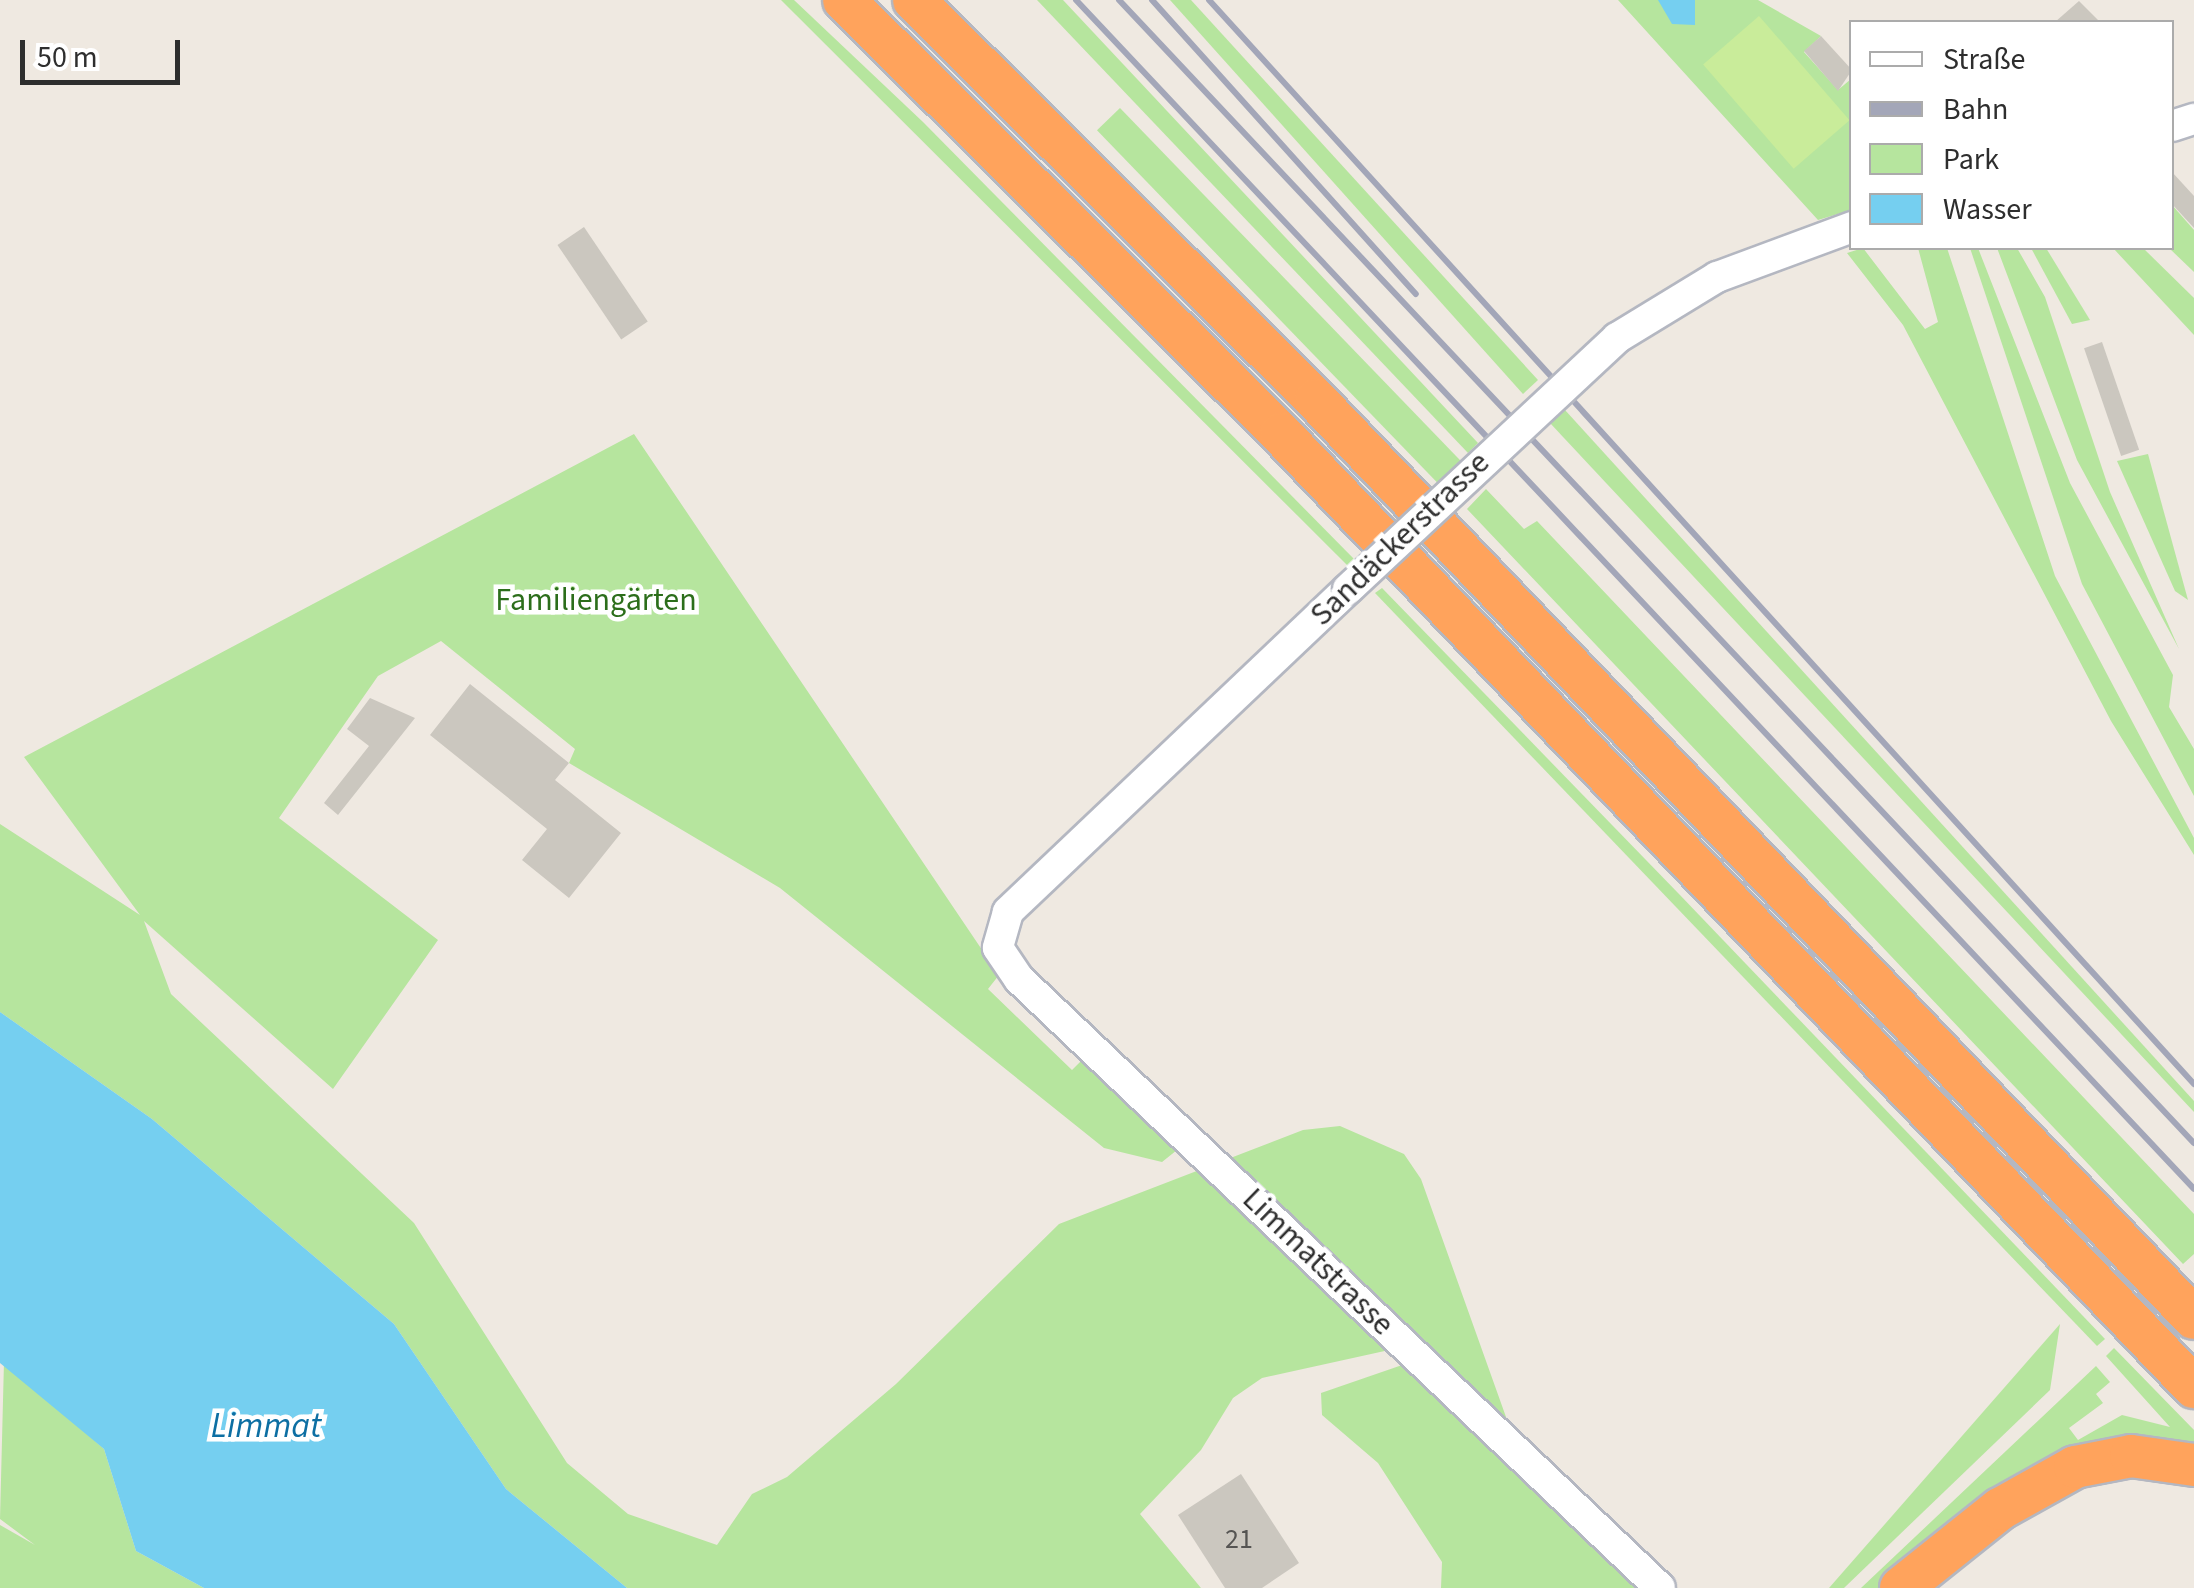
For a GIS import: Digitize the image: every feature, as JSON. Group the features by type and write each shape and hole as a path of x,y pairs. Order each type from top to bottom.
{"highway":[{"path":"844,0 1294,448 2194,1387"},
{"path":"914,0 1316,400 2194,1318"},
{"path":"1901,1588 2000,1509 2075,1466 2131,1456 2194,1465"}],"street":[{"name":"Sandäckerstrasse","path":"1001,926 1348,589 1617,338 1717,277 1849,228"},
{"name":"Limmatstrasse","path":"1001,926 1003,963 1660,1588"}],"green space":[{"path":"781,0 794,0 923,122 1356,561 1349,567"},
{"path":"1037,0 1063,0 1478,443 1468,453"},
{"path":"1170,0 1191,0 1538,380 1523,394"},
{"path":"1618,0 1758,0 1821,36 1804,52 1838,90 1849,81 1849,211 1818,220"},
{"path":"1759,16 1849,120 1794,169 1703,65"},
{"path":"1120,108 1460,460 1437,483 1097,130"},
{"path":"2174,207 2194,230 2194,272 2171,250"},
{"path":"1865,250 1925,329 1938,322 1919,250 1948,250 2055,576 2194,838 2194,855 2111,721 1903,325 1847,253"},
{"path":"1971,250 1979,250 2070,483 2173,675 2169,707 2194,749 2194,796 2082,584"},
{"path":"1998,250 2018,250 2045,297 2110,492 2179,649 2077,460"},
{"path":"2032,250 2047,250 2090,320 2072,324"},
{"path":"2115,250 2145,250 2194,298 2194,335"},
{"path":"1565,410 2194,1101 2194,1112 1550,423"},
{"name":"Familiengärten","path":"634,434 999,975 988,989 1072,1070 1085,1057 1177,1150 1162,1162 1104,1148 780,888 569,763 575,749 441,641 378,676 279,818 438,940 333,1089 144,921 171,994 414,1223 567,1463 628,1514 717,1545 752,1494 787,1477 896,1384 1059,1224 1303,1130 1340,1126 1404,1154 1421,1179 1511,1431 1421,1343 1262,1378 1233,1398 1201,1450 1140,1514 1201,1588 627,1588 506,1489 394,1324 152,1119 0,1012 0,824 140,915 24,757"},
{"path":"2148,454 2188,600 2175,591 2117,461"},
{"path":"1486,489 1524,529 1537,521 2194,1214 2194,1254 2183,1264 1467,509"},
{"path":"1382,588 2105,1339 2097,1346 1375,593"},
{"path":"2060,1324 2050,1390 1844,1588 1829,1588"},
{"path":"2114,1348 2194,1430 2194,1456 2151,1448 1888,1588 1861,1588 2096,1366 2110,1382 2096,1394 2103,1403 2069,1428 2078,1440 2122,1415 2170,1427 2106,1356"},
{"path":"4,1361 104,1449 136,1551 204,1588 0,1588 0,1525 35,1545 0,1519"},
{"path":"1408,1363 1645,1588 1441,1588 1442,1562 1378,1463 1322,1415 1321,1393"}],"water":[{"path":"1658,0 1695,0 1695,25 1672,24"},
{"name":"Limmat","path":"0,1012 152,1119 394,1324 506,1489 627,1588 204,1588 136,1551 104,1449 0,1363"}],"building":[{"path":"2079,1 2098,20 2057,20"},
{"path":"1821,36 1849,67 1849,74 1838,91 1804,51"},
{"path":"2174,174 2194,196 2194,228 2174,206"},
{"path":"584,227 648,322 621,339 557,245"},
{"path":"2102,342 2139,450 2121,456 2084,348"},
{"path":"470,684 569,763 555,780 621,833 569,898 522,860 547,829 430,735"},
{"path":"370,698 415,718 338,815 324,803 369,746 347,729"},
{"path":"1241,1474 1299,1563 1262,1588 1225,1588 1178,1515"}],"railway":[{"path":"1076,0 2194,1189"},
{"path":"1119,0 2194,1143"},
{"path":"1152,0 1416,294"},
{"path":"1209,0 2194,1084"}]}
